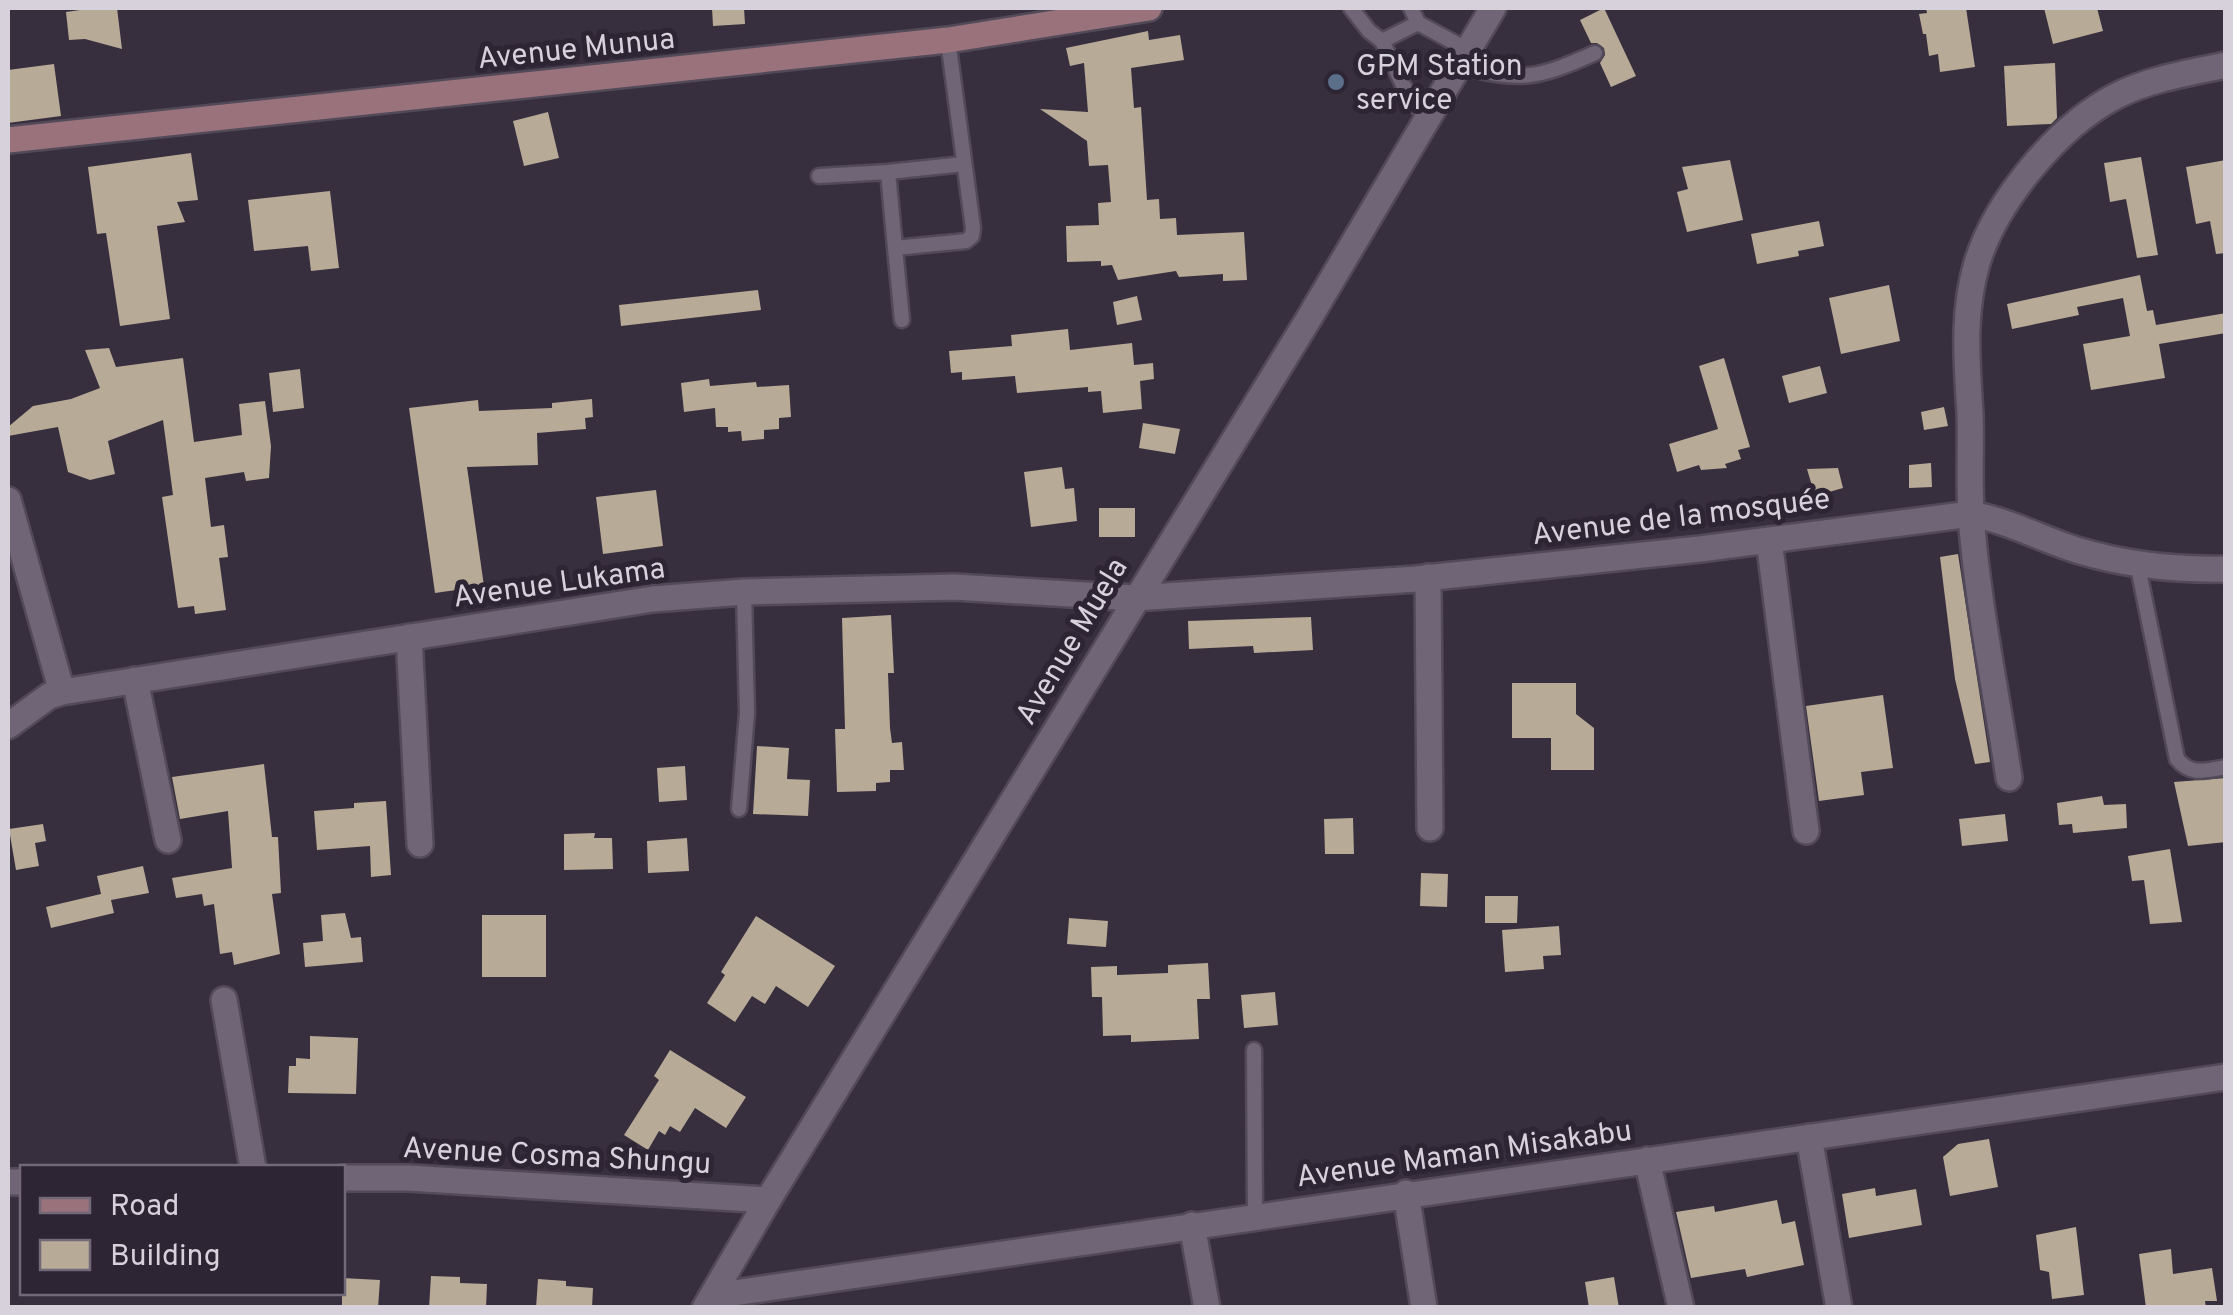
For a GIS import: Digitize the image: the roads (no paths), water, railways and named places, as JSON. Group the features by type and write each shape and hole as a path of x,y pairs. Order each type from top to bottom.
{"main road":[{"name":"Avenue Munua","path":"8,140 948,40 1150,8"}],"street":[{"name":"Avenue Muela","path":"709,1302 1308,320 1493,8"},
{"path":"2009,778 1971,514 1966,320 1977,262 2008,202 2049,148 2080,120 2116,96 2226,65"},
{"path":"8,500 62,692"},
{"name":"Avenue de la mosquée","path":"1135,598 1428,577 1971,514 1997,519 2083,552 2181,570 2226,569"},
{"path":"1769,540 1806,831"},
{"path":"1428,577 1430,828"},
{"name":"Avenue Lukama","path":"8,726 49,696 62,692 652,598 954,587 1135,598"},
{"path":"409,637 420,844"},
{"path":"135,680 168,840"},
{"path":"224,1000 252,1165"},
{"name":"Avenue Maman Misakabu","path":"709,1302 1406,1193 2226,1077"},
{"path":"1809,1137 1839,1308"},
{"path":"1647,1160 1681,1308"},
{"name":"Avenue Cosma Shungu","path":"345,1178 445,1180 768,1200"},
{"path":"1406,1193 1424,1308"},
{"path":"1192,1225 1207,1308"}],"lane":[{"path":"1352,8 1382,42 1427,120"},
{"path":"1411,8 1418,22 1463,58 1504,78 1552,72 1595,53"},
{"path":"1382,42 1418,22"},
{"path":"896,248 966,241 972,236 948,40"},
{"path":"819,176 964,164"},
{"path":"888,172 902,320"},
{"path":"2138,562 2176,759 2184,769 2198,772 2226,767"},
{"path":"739,809 746,713 744,592"},
{"path":"1254,1050 1254,1216"}],"place":[{"name":"GPM Station service","path":"1336,82"}]}
